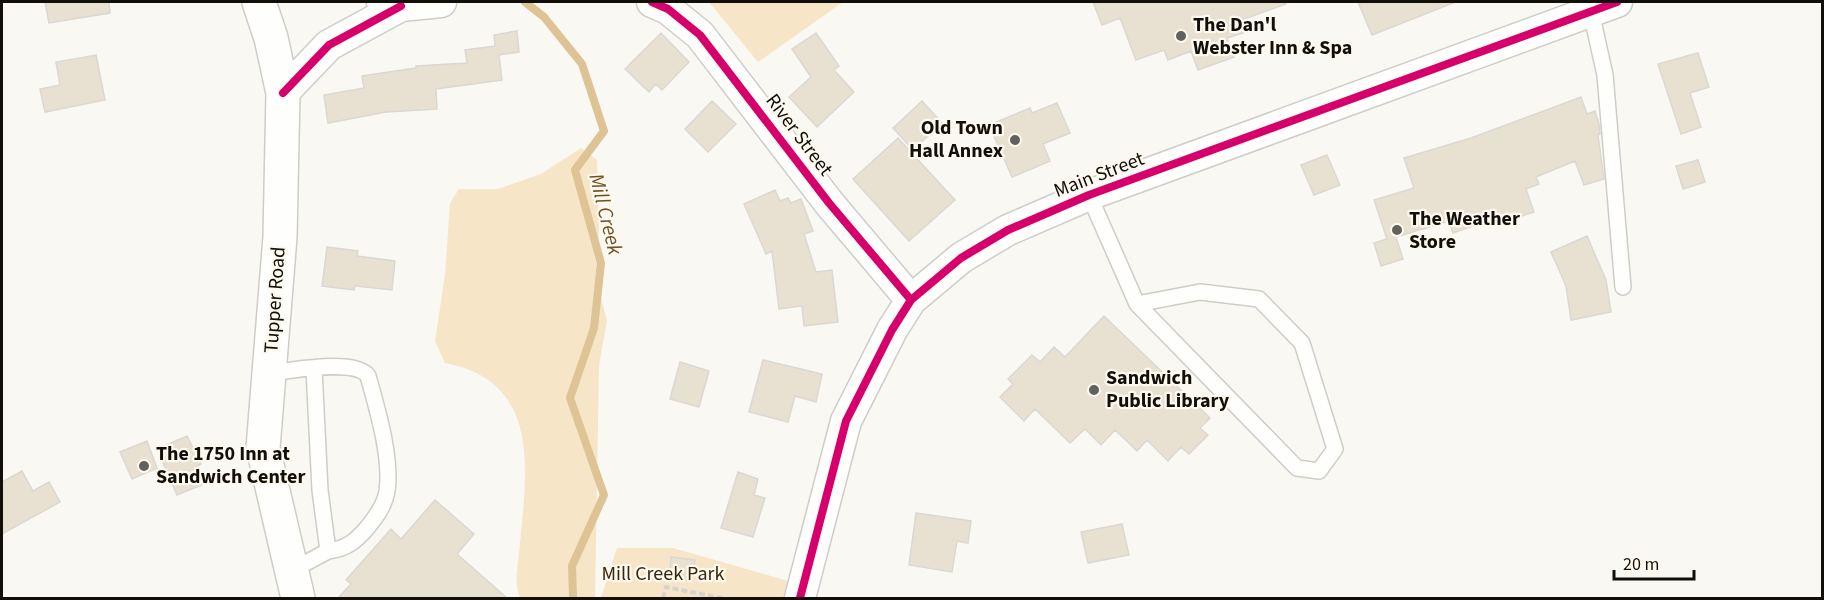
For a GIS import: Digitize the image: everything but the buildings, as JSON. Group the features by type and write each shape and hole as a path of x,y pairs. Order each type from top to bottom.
{"main road":[{"name":"Tupper Road","path":"259,2 279,67 283,93 280,237 263,448 295,585"}],"street":[{"path":"283,93 329,45 390,4 441,2"},
{"name":"River Street","path":"652,2 668,9 700,35 829,203 911,300"},
{"name":"Main Street","path":"800,598 846,421 891,330 911,300 961,258 1008,230 1089,195 1599,5"}],"lane":[{"path":"1599,5 1623,287"},
{"path":"1089,195 1137,304 1297,468 1319,471 1335,449 1302,344 1259,299 1200,292 1137,304"},
{"path":"269,373 314,369 357,368 363,370 368,376 388,469 387,493 378,515 356,540 340,550 328,551 295,585"},
{"path":"314,369 320,490 328,551"}],"path":[{"path":"663,598 666,587 722,598"}],"green space":[{"path":"709,2 843,2 758,62"},
{"path":"581,148 597,160 599,230 596,279 607,321 599,365 595,598 520,598 517,578 525,486 525,458 521,432 513,408 498,388 476,373 445,363 435,341 445,275 450,203 459,189 498,189 541,174"},
{"name":"Mill Creek Park","path":"617,548 673,548 788,581 783,598 601,598"}],"waterway":[{"name":"Mill Creek","path":"525,2 544,17 582,64 604,131 575,170 601,263 594,328 570,398 604,495 572,566 573,598"}],"cycle path":[{"path":"652,2 668,9 700,35 829,203 911,300"},
{"path":"800,598 846,421 892,330 911,300 961,258 1008,230 1089,195 1617,2"},
{"path":"283,93 329,45 401,6"}],"place":[{"name":"The Dan'l Webster Inn & Spa","path":"1181,36"},
{"name":"Old Town Hall Annex","path":"1015,140"},
{"name":"The Weather Store","path":"1397,230"},
{"name":"Sandwich Public Library","path":"1094,390"},
{"name":"The 1750 Inn at Sandwich Center","path":"144,466"}]}
